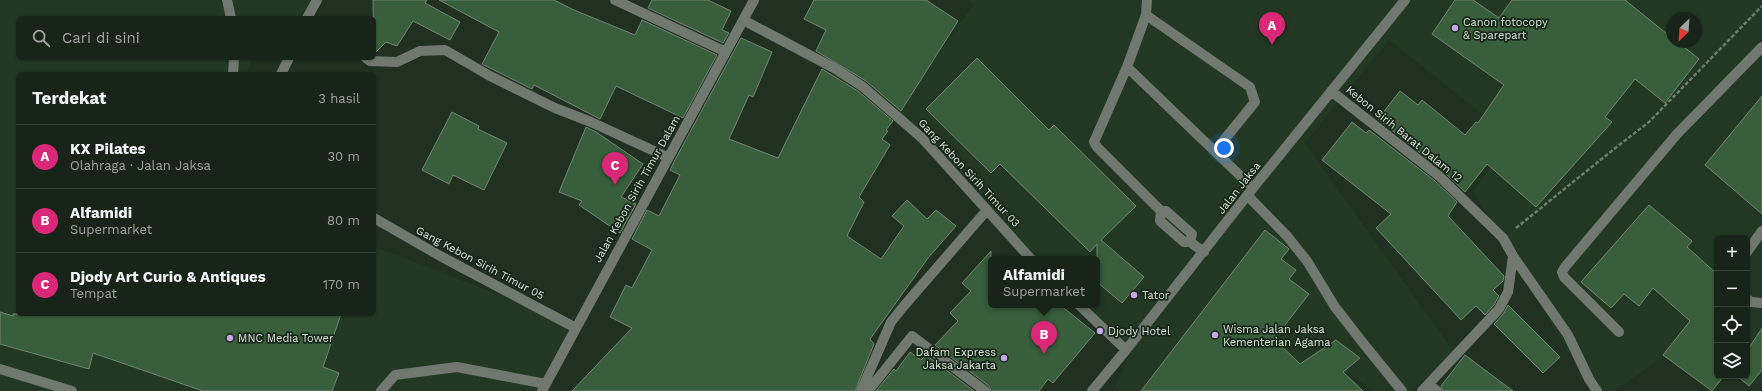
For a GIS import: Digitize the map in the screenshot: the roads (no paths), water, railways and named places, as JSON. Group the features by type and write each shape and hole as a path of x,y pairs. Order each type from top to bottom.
{"street":[{"path":"227,0 231,16"},
{"path":"309,16 317,0"},
{"path":"616,0 636,4 726,52"},
{"name":"Jalan Kebon Sirih Timur Dalam","path":"544,388 667,157 754,0"},
{"path":"1147,0 1146,15 1127,67 1094,142 1097,147 1161,210 1160,221 1184,242 1190,242 1204,252"},
{"name":"Jalan Jaksa","path":"1092,391 1405,0"},
{"path":"1146,15 1250,87 1255,102 1215,151"},
{"name":"Gang Kebon Sirih Timur 03","path":"743,20 834,68 862,86 922,138 1029,256"},
{"path":"1619,332 1564,277 1562,272 1564,267 1677,134 1762,47"},
{"path":"369,60 397,62 420,51 445,50 490,76 554,108 591,122 667,157"},
{"path":"233,72 234,60"},
{"path":"282,72 288,60"},
{"path":"1127,67 1215,151 1251,192 1307,261 1340,313 1402,391"},
{"name":"Kebon Sirih Barat Dalam 12","path":"1331,91 1439,176 1503,238 1513,256 1568,335 1589,379 1598,391"},
{"path":"861,391 892,322 903,306 987,210"},
{"name":"Gang Kebon Sirih Timur 05","path":"376,219 442,257 576,328"},
{"path":"1750,248 1762,231"},
{"path":"1437,391 1425,387 1499,309 1508,292 1513,256"},
{"path":"1750,301 1762,303"},
{"path":"1082,308 1126,350"},
{"path":"868,391 912,336 985,391"},
{"path":"381,391 395,375 457,367 544,388"},
{"path":"0,369 72,391"}],"place":[{"name":"Canon fotocopy & Sparepart","path":"1455,28"},
{"name":"KX Pilates","path":"1272,45"},
{"name":"Djody Art Curio & Antiques","path":"615,185"},
{"name":"Tator","path":"1134,295"},
{"name":"Djody Hotel","path":"1100,331"},
{"name":"Wisma Jalan Jaksa Kementerian Agama","path":"1215,335"},
{"name":"MNC Media Tower","path":"230,338"},
{"name":"Alfamidi","path":"1044,354"},
{"name":"Dafam Express Jaksa Jakarta","path":"1004,358"}]}
